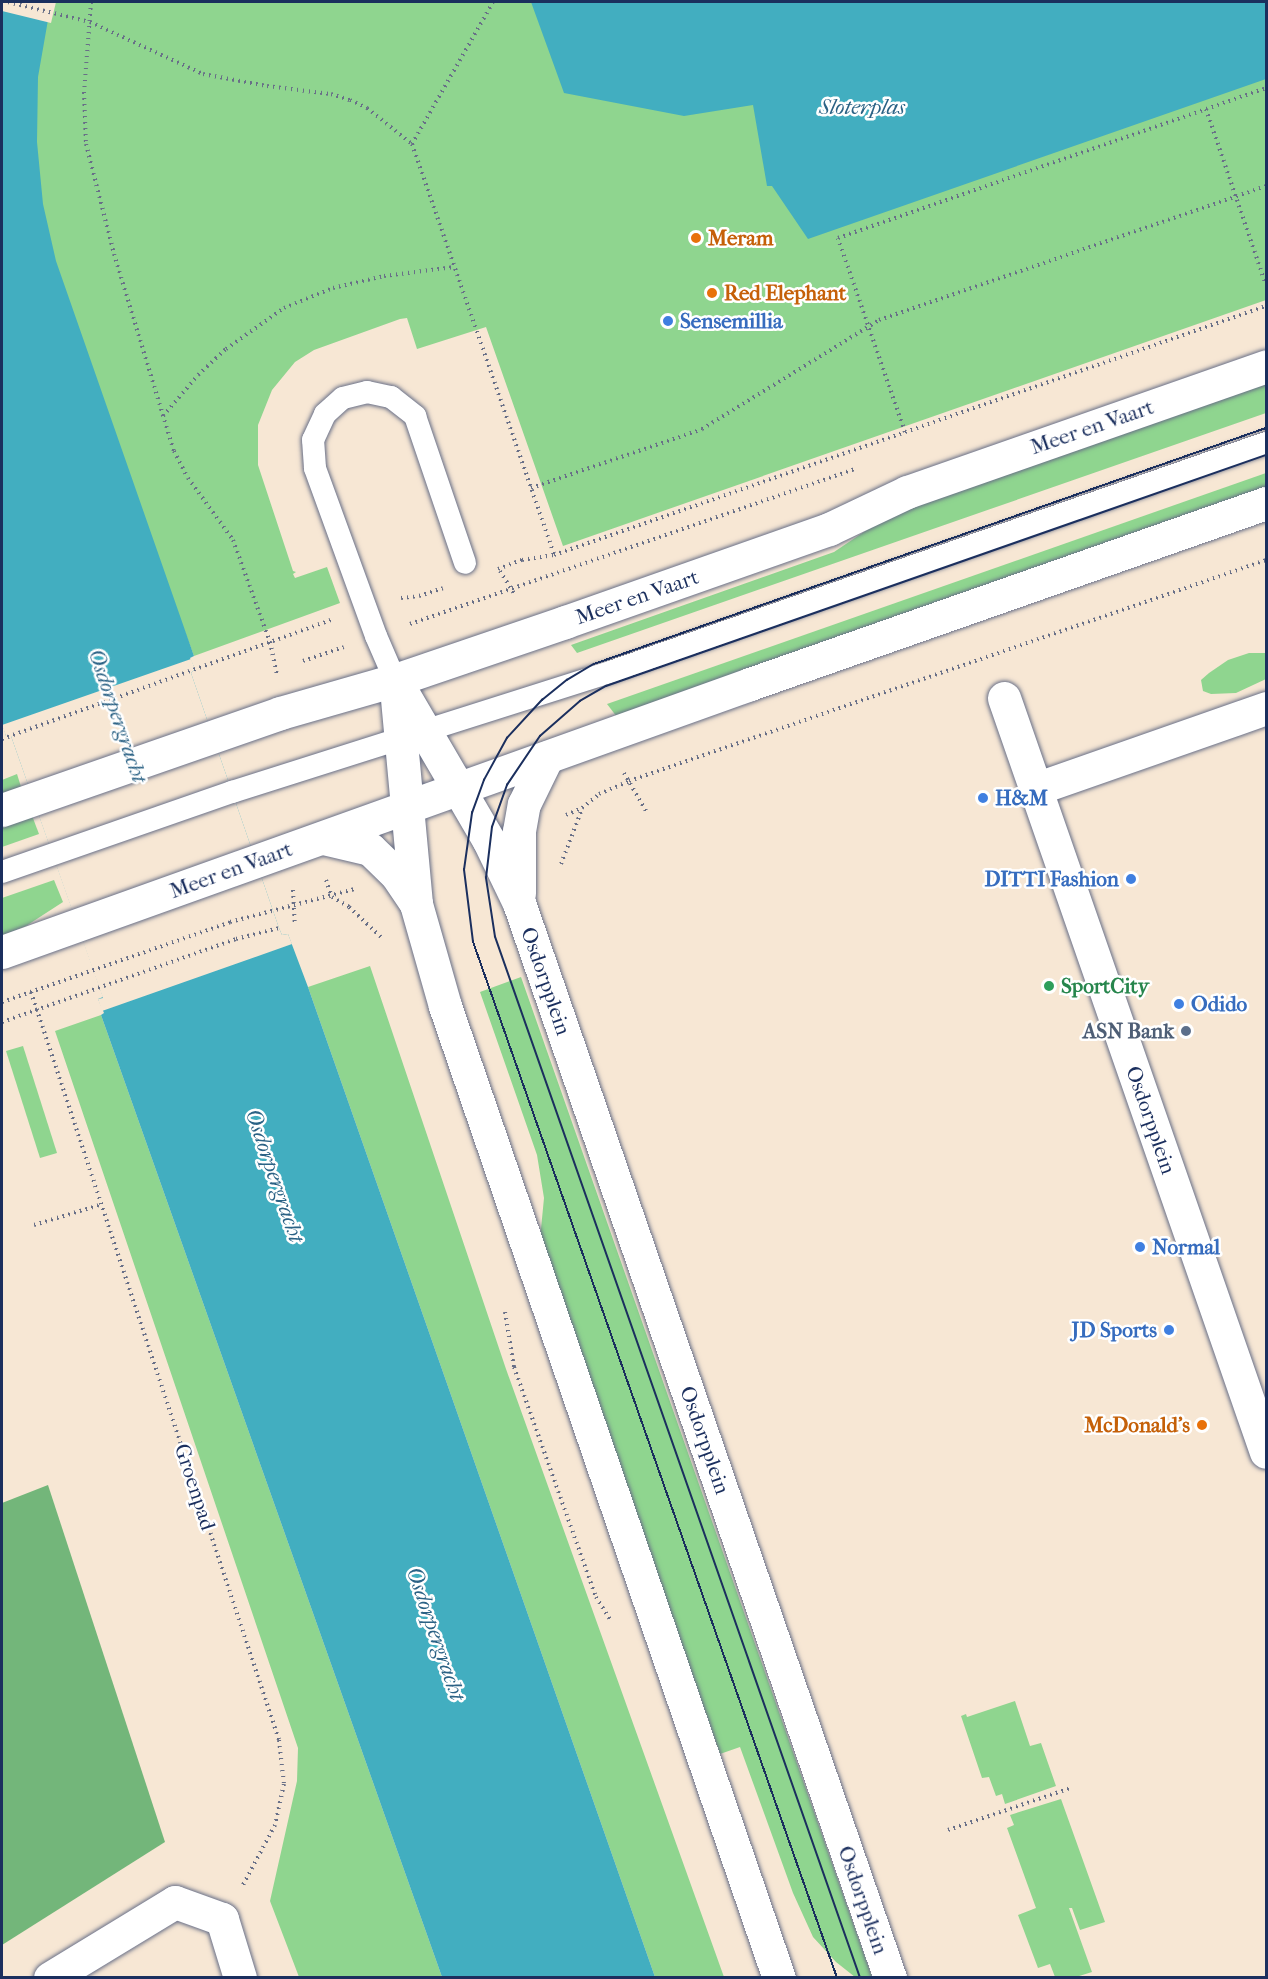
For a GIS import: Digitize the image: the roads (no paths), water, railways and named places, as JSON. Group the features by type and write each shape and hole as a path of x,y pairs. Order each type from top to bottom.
{"street":[{"name":"Meer en Vaart","path":"2,810 280,713 395,680 829,530 906,492 1266,366"},
{"name":"Meer en Vaart","path":"2,951 547,757 1258,512"},
{"name":"Osdorpplein","path":"395,680 413,735 408,807 416,904 445,1006 496,1162 779,1977"},
{"name":"Osdorpplein","path":"1004,698 1266,1452"},
{"path":"1035,789 1266,708"},
{"name":"Osdorpplein","path":"413,735 459,789 489,841 519,903 890,1977"},
{"name":"Osdorpplein","path":"519,903 519,831 524,804 547,757"},
{"name":"Osdorpplein","path":"323,838 370,849 396,874 416,904"},
{"path":"50,1977 175,1902 222,1919 240,1977"}],"lane":[{"path":"395,680 376,636 315,468 313,440 325,414 343,398 367,392 392,397 415,416 465,563"},
{"path":"2,872 232,792 613,671 1266,443"}],"water":[{"name":"Osdorpergracht","path":"2,2 48,20 38,77 37,142 43,204 56,261 194,656 190,658 195,669 191,673 279,928 282,935 288,934 308,987 655,1977 442,1977 101,1015 104,1013 98,999 103,997 11,736 6,736 2,723"},
{"name":"Sloterplas","path":"531,2 1266,2 1266,79 808,239 772,186 767,186 753,105 684,116 564,93"}],"tram line":[{"path":"837,1978 473,942 464,870 472,813 484,780 507,738 542,700 567,680 594,664 1266,428"},
{"path":"860,1978 495,937 486,878 492,827 507,785 540,736 580,701 606,686 1266,455"}],"place":[{"name":"Meram","path":"696,238"},
{"name":"Red Elephant","path":"712,293"},
{"name":"Sensemillia","path":"668,321"},
{"name":"H&M","path":"983,798"},
{"name":"DITTI Fashion","path":"1131,879"},
{"name":"SportCity","path":"1049,986"},
{"name":"Odido","path":"1179,1004"},
{"name":"ASN Bank","path":"1186,1031"},
{"name":"Normal","path":"1140,1247"},
{"name":"JD Sports","path":"1169,1330"},
{"name":"McDonald's","path":"1202,1425"}]}
